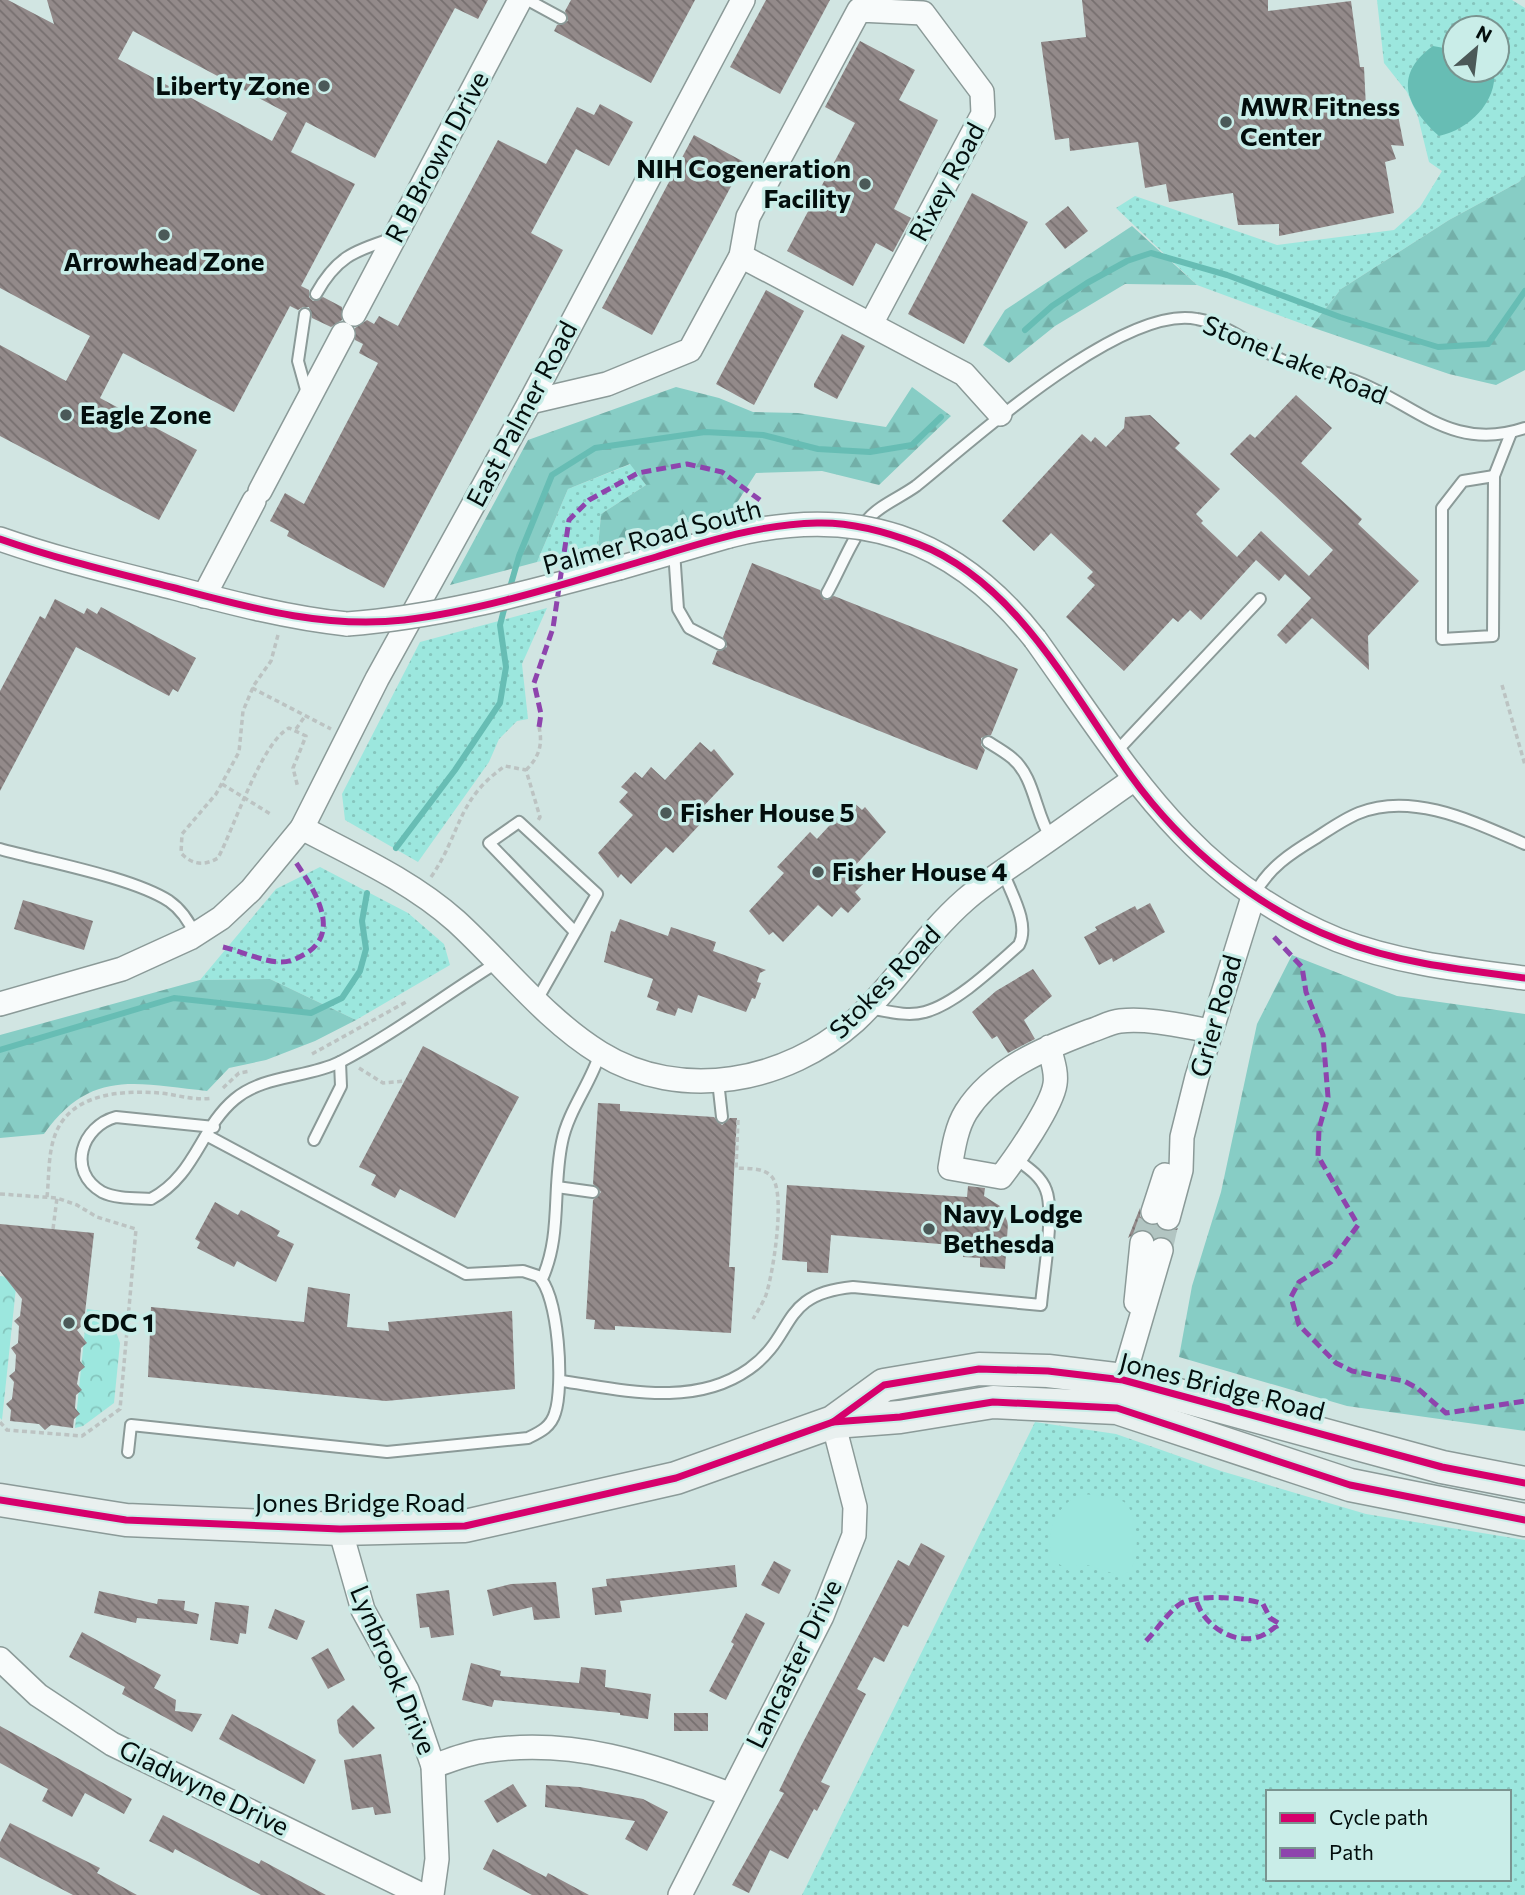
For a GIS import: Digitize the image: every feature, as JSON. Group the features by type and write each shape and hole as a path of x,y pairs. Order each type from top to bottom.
{"main road":[{"name":"Jones Bridge Road","path":"0,1500 126,1520 340,1529 465,1526 574,1504 676,1478 833,1422 884,1385 978,1369 1048,1371 1120,1394 1350,1485 1525,1520"},
{"name":"Jones Bridge Road","path":"1120,1394 1442,1467 1525,1483"}],"street":[{"name":"R B Brown Drive","path":"204,596 520,0"},
{"name":"East Palmer Road","path":"0,1004 122,970 195,935 221,918 251,890 302,828 377,679 530,402 744,0"},
{"name":"Rixey Road","path":"741,256 748,216 859,10 922,7 982,92 983,114 871,324"},
{"path":"530,402 607,384 690,350 741,256 964,374 1000,414"},
{"name":"Palmer Road South","path":"0,539 55,558 204,596 303,619 348,624 407,620 488,602 768,527 843,524 919,544 947,558 986,584 1034,639 1133,780 1169,821 1253,897 1339,940 1424,964 1525,978"},
{"name":"Stokes Road","path":"302,828 414,890 456,922 537,1000 600,1053 646,1073 675,1079 718,1081 747,1077 809,1055 867,1008 950,914 1003,872 1133,780"},
{"name":"Grier Road","path":"1160,1215 1181,1170 1182,1137 1211,1031 1253,897"},
{"path":"1049,1047 1056,1081 1053,1097 1016,1159 1001,1177 950,1168 964,1114 975,1100 992,1082 1049,1047 1118,1021 1154,1022 1211,1031"},
{"path":"1120,1394 1136,1334 1151,1247"},
{"name":"Lancaster Drive","path":"680,1895 729,1794 822,1616 854,1535 855,1507 833,1422"},
{"name":"Lynbrook Drive","path":"340,1529 363,1610 407,1690 433,1766 437,1858 432,1895"},
{"name":"Gladwyne Drive","path":"0,1659 38,1695 112,1744 422,1895"},
{"path":"433,1766 484,1751 565,1747 644,1762 729,1794"}],"lane":[{"path":"528,0 561,18"},
{"path":"316,294 328,271 354,251 394,239"},
{"path":"305,314 298,361 309,399"},
{"name":"Stone Lake Road","path":"827,593 868,519 914,487 1000,414 1077,362 1118,339 1158,322 1194,318 1224,327 1286,362 1350,379 1376,389 1437,425 1491,435 1525,428"},
{"path":"1494,476 1463,481 1442,508 1442,639 1493,636 1494,476 1511,433"},
{"path":"674,551 678,609 689,628 720,644"},
{"path":"1115,753 1260,599"},
{"path":"988,743 1014,759 1027,779 1040,822 1051,838"},
{"path":"1253,897 1273,867 1296,850 1360,813 1375,809 1401,808 1443,812 1525,844"},
{"path":"537,1000 597,894 519,822 489,843 575,932"},
{"path":"0,849 148,890 171,902 186,916 195,935"},
{"path":"867,1008 904,1014 925,1012 961,992 1019,945 1024,935 1003,872"},
{"path":"128,1452 131,1425 387,1452 528,1438 546,1429 555,1415 562,1381 550,1296 542,1279 523,1271 466,1274 211,1132 116,1117 104,1120 86,1138 82,1163 93,1185 104,1193 151,1199 181,1178 211,1132 235,1099 255,1087 308,1074 343,1060 498,962"},
{"path":"542,1279 556,1235 562,1139 594,1073 600,1053"},
{"path":"314,1140 341,1086 343,1060"},
{"path":"718,1081 722,1117"},
{"path":"562,1381 664,1395 716,1384 749,1369 770,1347 797,1309 812,1296 831,1289 853,1287 1041,1305 1049,1207 1046,1189 1035,1173 1016,1159"},
{"path":"557,1187 593,1192"}],"path":[{"path":"279,633 271,661 252,688 243,711 239,751 222,783 182,834 179,843 186,859 202,864 218,858 244,798 277,737 289,728 306,736 304,748 293,768 299,790"},
{"path":"1502,685 1525,765"},
{"path":"252,688 332,730"},
{"path":"296,729 306,716"},
{"path":"526,770 536,760 542,741 539,727"},
{"path":"430,879 445,856 459,818 477,789 505,766 526,770"},
{"path":"526,770 540,817 530,832"},
{"path":"222,783 272,815"},
{"path":"309,1056 410,1000"},
{"path":"343,1060 383,1083 405,1081"},
{"path":"47,1197 54,1138 61,1125 77,1108 103,1094 120,1092 163,1093 201,1100 218,1097 226,1083 239,1073 256,1070"},
{"path":"738,1116 736,1168 764,1170 773,1177 779,1195 766,1296 753,1320"},
{"path":"0,1194 57,1198 77,1205 97,1217 136,1229 120,1409 82,1436 7,1430 0,1422"},
{"path":"52,1229 57,1198"}],"green space":[{"path":"1377,0 1512,0 1525,8 1525,175 1519,182 1449,220 1341,289 1311,327 1197,285 1116,208 1135,196 1277,245 1394,230 1420,207 1442,171 1429,162 1418,117 1407,92 1384,63"},
{"path":"1525,175 1525,370 1496,385 1449,374 1311,327 1341,289 1449,220 1519,182"},
{"path":"1132,226 1197,285 1125,284 1055,326 1009,363 983,345 1005,310"},
{"path":"676,387 719,398 753,412 798,413 886,427 912,387 951,416 879,485 822,471 756,473 733,509 598,548 601,514 646,485 630,464 568,489 537,562 450,585 528,440"},
{"path":"631,464 646,485 601,514 598,548 537,562 568,489"},
{"path":"547,608 522,664 528,719 517,721 499,739 489,762 418,862 345,820 342,794 420,642"},
{"path":"320,867 408,913 444,944 450,965 356,1020 270,979 200,980 276,889"},
{"path":"1292,955 1397,996 1525,1014 1525,1431 1347,1406 1179,1357 1192,1286 1221,1192 1257,1024"},
{"path":"270,979 356,1020 315,1041 266,1060 229,1068 207,1091 159,1085 117,1085 79,1098 44,1134 0,1138 0,1035 200,980"},
{"path":"0,1276 17,1278 2,1420 0,1418"},
{"path":"87,1309 109,1312 120,1343 114,1403 83,1426 75,1428"},
{"path":"1035,1422 1116,1434 1221,1471 1366,1514 1525,1540 1525,1895 802,1895"},
{"path":"1080,1494 1115,1498 1129,1507 1135,1525 1137,1546 1136,1556 1127,1573 1121,1576 1081,1563 1069,1571 1052,1559 1050,1539 1054,1521 1064,1506"}],"shaded area":[{"path":"1433,46 1441,47 1441,84 1493,84 1479,113 1450,133 1439,136 1412,103 1408,80 1420,57"}],"building":[{"name":"Arrowhead Zone","path":"0,0 8,0 54,24 47,0 488,0 478,19 455,8 375,158 306,122 291,152 355,184 301,286 309,290 309,297 313,301 323,297 342,307 342,320 331,327 312,318 309,307 298,310 290,306 234,412 123,353 100,398 197,450 159,520 0,436 0,345 66,381 90,336 0,288","holes":["133,31 287,113 272,141 118,59"]},
{"path":"571,0 695,0 651,83 554,31 557,25 568,21 565,11"},
{"path":"766,0 830,0 780,94 730,67"},
{"name":"MWR Fitness Center","path":"1082,0 1268,0 1268,11 1351,1 1360,67 1364,67 1366,108 1396,105 1404,146 1391,145 1396,159 1385,162 1394,213 1279,236 1279,224 1238,225 1233,193 1169,202 1166,184 1145,188 1138,142 1070,151 1069,138 1055,140 1041,42 1086,37"},
{"name":"NIH Cogeneration Facility","path":"860,41 915,70 899,100 938,120 894,209 911,218 893,252 876,243 853,286 787,251 855,123 825,107"},
{"path":"600,104 633,122 609,166 576,149 531,233 563,250 384,588 287,536 289,531 270,521 285,493 304,504 378,363 359,353 363,344 355,340 355,328 367,320 374,324 379,316 398,326 498,140 546,164 577,107 594,115"},
{"path":"694,135 744,162 652,335 602,308"},
{"path":"972,193 1028,222 964,344 908,314"},
{"path":"1068,206 1088,231 1065,249 1045,224"},
{"path":"766,290 804,311 754,405 716,384"},
{"path":"842,334 865,346 837,399 814,387 814,384"},
{"path":"1296,395 1332,428 1301,463 1362,519 1358,524 1419,581 1368,636 1369,670 1312,618 1286,644 1277,635 1311,598 1285,574 1279,581 1256,560 1201,620 1190,610 1178,622 1173,618 1124,671 1066,617 1095,585 1087,578 1093,572 1051,533 1034,551 1002,521 1082,434 1091,442 1095,437 1106,447 1124,428 1125,417 1150,415 1180,443 1175,448 1220,489 1196,514 1203,521 1201,523 1237,557 1261,531 1309,576 1333,550 1230,454 1250,434 1255,438"},
{"path":"752,563 820,590 824,600 834,596 1018,669 991,735 981,738 981,745 985,750 977,770 712,664 717,651 727,647 723,637"},
{"path":"55,599 84,614 87,608 97,614 101,607 196,658 178,692 173,689 169,696 76,647 0,791 0,691 40,616 45,619"},
{"name":"Fisher House 5","path":"700,742 711,752 714,749 734,774 699,811 706,818 673,853 666,847 631,884 621,874 618,878 598,853 633,815 619,802 628,792 621,787 635,772 642,778 651,767 665,780"},
{"name":"Fisher House 4","path":"852,801 862,810 865,807 886,832 851,870 865,882 855,892 861,899 848,913 841,907 832,917 818,905 783,942 773,932 769,935 749,911 784,873 777,867 810,832 817,839"},
{"path":"23,900 93,921 84,950 14,929"},
{"path":"1150,903 1165,932 1113,962 1112,958 1099,965 1084,937 1097,930 1095,927 1135,906 1137,910"},
{"path":"620,919 668,936 671,927 716,942 713,951 766,970 760,973 757,982 761,983 755,999 752,998 746,1012 698,995 692,1013 678,1008 675,1016 656,1010 659,1002 647,997 653,979 604,962 611,931 615,932"},
{"path":"1033,969 1052,996 1024,1020 1035,1039 1008,1053 997,1036 992,1039 972,1012 996,991"},
{"path":"423,1046 519,1097 455,1218 400,1189 395,1198 371,1185 376,1175 359,1167"},
{"path":"598,1103 620,1104 620,1111 714,1117 722,1125 730,1118 737,1118 729,1267 735,1267 731,1333 615,1326 615,1330 594,1329 595,1320 586,1319 593,1200 601,1192 593,1184"},
{"name":"Navy Lodge Bethesda","path":"787,1185 967,1197 968,1186 985,1188 984,1196 1000,1206 1008,1223 1005,1269 980,1267 980,1258 963,1257 964,1246 831,1235 828,1273 807,1272 807,1262 782,1260"},
{"path":"215,1202 238,1215 241,1210 280,1231 277,1236 294,1244 276,1282 237,1261 234,1267 197,1248 200,1242 195,1239"},
{"path":"1140,1208 1140,1216 1148,1225 1157,1225 1165,1232 1178,1228 1172,1242 1164,1236 1155,1238 1143,1229 1128,1238"},
{"path":"0,1224 94,1233 85,1313 90,1319 77,1330 87,1343 81,1348 80,1361 85,1367 79,1372 77,1384 82,1390 76,1395 75,1408 80,1414 74,1419 73,1428 51,1425 45,1430 39,1424 10,1421 11,1410 6,1404 12,1399 14,1382 9,1376 15,1371 16,1355 11,1348 18,1343 19,1326 14,1321 20,1316 22,1299 0,1271"},
{"path":"308,1287 350,1294 347,1327 389,1331 388,1322 512,1311 515,1389 386,1401 148,1377 151,1307 304,1322"},
{"path":"921,1543 945,1556 908,1627 903,1625 884,1662 874,1657 857,1689 866,1694 821,1782 830,1786 817,1811 814,1809 788,1859 770,1850 749,1893 732,1885 784,1793 779,1791 800,1748 898,1560 909,1566"},
{"path":"774,1561 791,1570 779,1594 761,1585"},
{"path":"735,1565 737,1587 620,1601 622,1612 595,1615 592,1588 607,1586 606,1579"},
{"path":"556,1582 560,1618 534,1620 532,1607 493,1616 487,1590 511,1584"},
{"path":"449,1590 454,1635 431,1638 429,1627 420,1628 416,1594"},
{"path":"99,1591 157,1604 158,1599 185,1601 184,1610 199,1614 197,1624 137,1618 136,1623 94,1613"},
{"path":"215,1602 249,1606 246,1634 240,1633 238,1644 210,1640"},
{"path":"275,1609 305,1621 297,1640 268,1628"},
{"path":"746,1613 765,1623 726,1700 709,1691 734,1644 731,1642"},
{"path":"82,1632 161,1675 154,1688 176,1700 175,1711 202,1714 192,1732 122,1694 125,1687 69,1657"},
{"path":"328,1648 345,1680 328,1689 311,1658"},
{"path":"471,1663 501,1671 500,1676 579,1683 581,1667 606,1670 605,1687 651,1694 648,1719 620,1713 494,1700 492,1707 462,1700"},
{"path":"353,1705 375,1728 353,1748 339,1733 337,1720"},
{"path":"674,1713 708,1713 708,1731 674,1731"},
{"path":"232,1714 316,1760 304,1784 219,1739"},
{"path":"0,1726 132,1799 124,1814 85,1793 72,1817 42,1801 48,1789 0,1763"},
{"path":"381,1754 391,1813 375,1815 373,1807 352,1810 344,1760"},
{"path":"513,1784 527,1806 497,1823 484,1801"},
{"path":"546,1785 580,1787 643,1799 668,1812 647,1851 625,1839 635,1821 545,1807"},
{"path":"163,1815 259,1864 261,1860 326,1895 261,1895 175,1849 173,1853 149,1841"},
{"path":"10,1823 100,1868 97,1873 137,1895 73,1895 0,1857 0,1842"},
{"path":"493,1849 546,1877 548,1873 589,1895 532,1895 483,1869"}],"waterway":[{"path":"1025,330 1052,306 1087,283 1127,261 1151,253 1227,275 1340,317 1438,347 1488,344 1525,291"},
{"path":"509,591 519,556 552,475 595,448 705,432 763,435 818,449 870,452 912,445 941,417"},
{"path":"396,848 455,770 500,703 506,667 500,625 506,602"},
{"path":"0,1050 174,998 311,1013 342,998 360,971 366,949 362,921 367,893"}],"tunnel":[{"path":"1142,1243 1153,1212"},
{"path":"1161,1250 1168,1218"}],"marked path":[{"path":"539,727 541,714 534,683 553,628 569,520 589,500 638,473 687,464 722,472 760,500"},
{"path":"223,947 280,962 296,959 316,945 322,934 321,909 295,861"},
{"path":"1274,937 1302,967 1306,992 1323,1035 1328,1097 1319,1129 1318,1156 1358,1225 1331,1262 1299,1282 1291,1297 1299,1325 1336,1363 1352,1371 1404,1381 1417,1388 1446,1413 1525,1401"},
{"path":"1146,1641 1176,1607 1187,1601 1197,1599 1234,1598 1263,1604 1270,1618 1280,1624 1251,1639 1230,1636 1212,1625 1199,1608 1196,1599"}],"cycle path":[{"path":"0,539 232,603 317,619 375,622 404,620 499,602 715,539 776,526 830,523 881,532 918,544 953,561 984,584 1013,612 1064,677 1151,802 1198,851 1250,893 1308,927 1361,948 1431,965 1525,978"},
{"path":"0,1500 126,1520 340,1529 465,1526 676,1478 833,1422 884,1385 979,1369 1048,1371 1123,1380 1442,1467 1525,1483"},
{"path":"833,1422 900,1417 993,1402 1117,1408 1350,1485 1525,1520"}],"place":[{"name":"Liberty Zone","path":"324,86"},
{"name":"MWR Fitness Center","path":"1226,122"},
{"name":"NIH Cogeneration Facility","path":"865,184"},
{"name":"Arrowhead Zone","path":"164,235"},
{"name":"Eagle Zone","path":"66,415"},
{"name":"Fisher House 5","path":"666,813"},
{"name":"Fisher House 4","path":"818,872"},
{"name":"Navy Lodge Bethesda","path":"929,1229"},
{"name":"CDC 1","path":"69,1323"}]}
